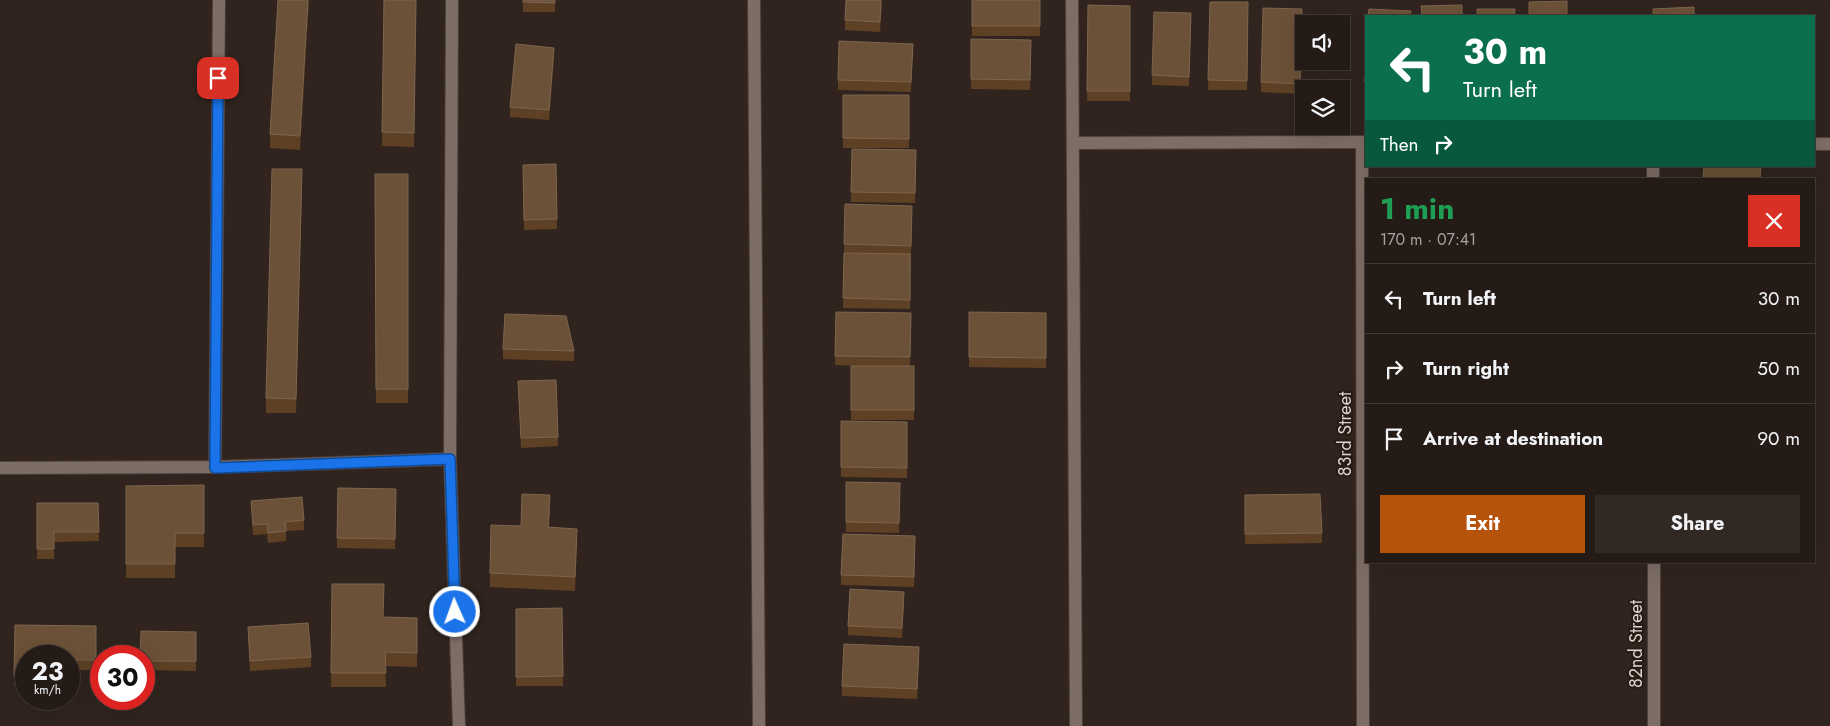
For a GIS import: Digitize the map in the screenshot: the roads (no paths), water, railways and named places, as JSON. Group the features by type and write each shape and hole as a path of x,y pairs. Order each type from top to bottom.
{"street":[{"path":"215,468 218,0"},
{"path":"452,0 450,459 459,726"},
{"path":"754,0 759,726"},
{"path":"1072,0 1076,726"},
{"path":"1072,142 1364,142"},
{"name":"83rd Street","path":"1364,142 1364,726"},
{"path":"1815,144 1830,144"},
{"path":"0,468 215,468 450,459"},
{"name":"82nd Street","path":"1654,563 1654,726"}]}
